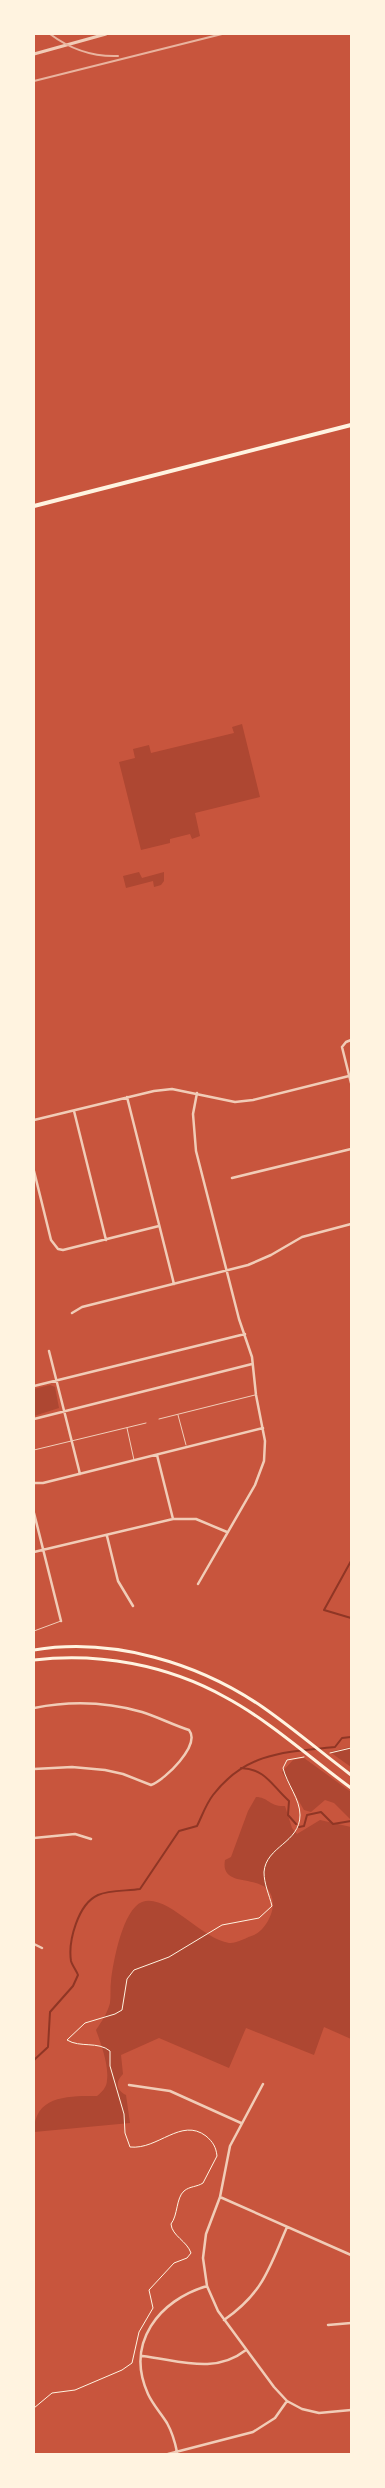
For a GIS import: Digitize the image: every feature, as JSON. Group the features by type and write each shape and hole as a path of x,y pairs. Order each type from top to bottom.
{"main road":[{"path":"34,506 351,425"},
{"path":"34,1650 78,1647 103,1648 139,1654 200,1672 263,1708 351,1775"},
{"path":"34,1660 62,1658 102,1659 165,1672 195,1682 227,1698 351,1788"}],"street":[{"path":"34,54 106,34"},
{"path":"351,1040 342,1047 351,1083"},
{"path":"34,1120 127,1097 172,1089 235,1102 253,1100 349,1076"},
{"path":"197,1093 193,1133 252,1364 263,1428 265,1453 259,1476 198,1584"},
{"path":"127,1097 174,1284"},
{"path":"74,1111 106,1240"},
{"path":"232,1178 351,1149"},
{"path":"34,1171 51,1240 55,1247 63,1250 159,1226"},
{"path":"72,1313 82,1307 260,1261 302,1237 351,1224"},
{"path":"34,1386 245,1334"},
{"path":"49,1351 80,1474"},
{"path":"34,1418 252,1364"},
{"path":"34,1483 80,1474 263,1428"},
{"path":"157,1454 173,1519"},
{"path":"34,1512 61,1621"},
{"path":"34,1552 173,1519 190,1518 202,1520 227,1532"},
{"path":"107,1536 118,1581 133,1606"},
{"path":"34,1708 62,1704 117,1706 165,1720 189,1730 192,1735 192,1741 180,1762 172,1771 151,1786 123,1774 105,1770 72,1767 34,1769"},
{"path":"34,1838 75,1834 90,1839"},
{"path":"34,1944 42,1948"},
{"path":"263,2084 241,2123 225,2164 220,2197 210,2221 204,2246 207,2286 224,2320 274,2387 287,2401 302,2409 319,2413 351,2410"},
{"path":"129,2085 170,2090 241,2123"},
{"path":"220,2197 351,2255"},
{"path":"224,2320 247,2302 258,2289 287,2227"},
{"path":"177,2452 168,2424 152,2403 145,2386 142,2356 145,2338 152,2323 165,2306 180,2296 207,2286"},
{"path":"328,2325 351,2323"},
{"path":"142,2356 164,2358 190,2365 209,2365 234,2358 246,2350"},
{"path":"168,2454 253,2432 275,2418 287,2401"}],"lane":[{"path":"158,1419 256,1395"},
{"path":"178,1414 186,1447"},
{"path":"34,1450 146,1422"},
{"path":"126,1427 134,1460"},
{"path":"34,1631 61,1621"}],"path":[{"path":"325,1754 351,1748"},
{"path":"34,2408 52,2393 75,2390 122,2370 132,2363 139,2332 152,2308 149,2290 174,2263 187,2258 191,2253 188,2246 172,2230 171,2224 174,2220 180,2198 188,2188 203,2183 217,2156 215,2145 191,2128 157,2142 130,2147 126,2142 124,2114 110,2066 110,2051 103,2046 80,2045 66,2040 85,2023 119,2012 124,2006 127,1979 134,1970 169,1957 222,1925 259,1918 269,1910 272,1906 265,1880 266,1863 274,1850 291,1840 300,1820 298,1806 283,1768 287,1760 310,1756"}],"shaded area":[{"path":"242,724 260,797 195,813 200,836 192,839 190,834 170,839 170,843 141,850 119,762 135,758 133,749 149,745 151,753 234,733 232,727"},
{"path":"139,872 142,878 164,872 164,881 161,885 154,887 153,881 126,888 123,876"},
{"path":"50,1385 55,1387 59,1408 34,1416 34,1389"},
{"path":"350,1747 351,1767 330,1752"},
{"path":"304,1758 351,1792 351,1820 334,1803 325,1800 311,1812 304,1810 282,1772 293,1760"},
{"path":"256,1797 276,1805 285,1806 292,1828 297,1834 320,1820 351,1827 351,2039 324,2027 314,2055 246,2028 229,2068 159,2038 121,2055 123,2074 118,2086 120,2091 126,2095 130,2123 34,2132 40,2111 47,2104 55,2100 75,2096 97,2096 107,2083 106,2061 96,2030 106,2014 110,2003 112,1972 120,1937 129,1915 135,1907 142,1902 152,1901 162,1904 207,1934 229,1943 258,1933 267,1922 273,1908 270,1893 256,1883 230,1876 225,1870 225,1860 231,1857 248,1811"}],"waterway":[{"path":"351,1561 324,1610 351,1618"},
{"path":"34,2060 48,2047 50,2012 73,1986 78,1975 71,1961 70,1953 76,1924 85,1906 98,1895 108,1892 140,1889 179,1831 197,1826 213,1795 239,1770 253,1762 283,1753 335,1747 342,1738 351,1737"},
{"path":"241,1768 257,1771 273,1784 289,1801 288,1815 296,1824"},
{"path":"299,1827 304,1826 307,1815 321,1812 333,1824 351,1821"}],"railway":[{"path":"50,34 65,44 82,51 99,55 118,56"},
{"path":"34,81 222,34"}]}
